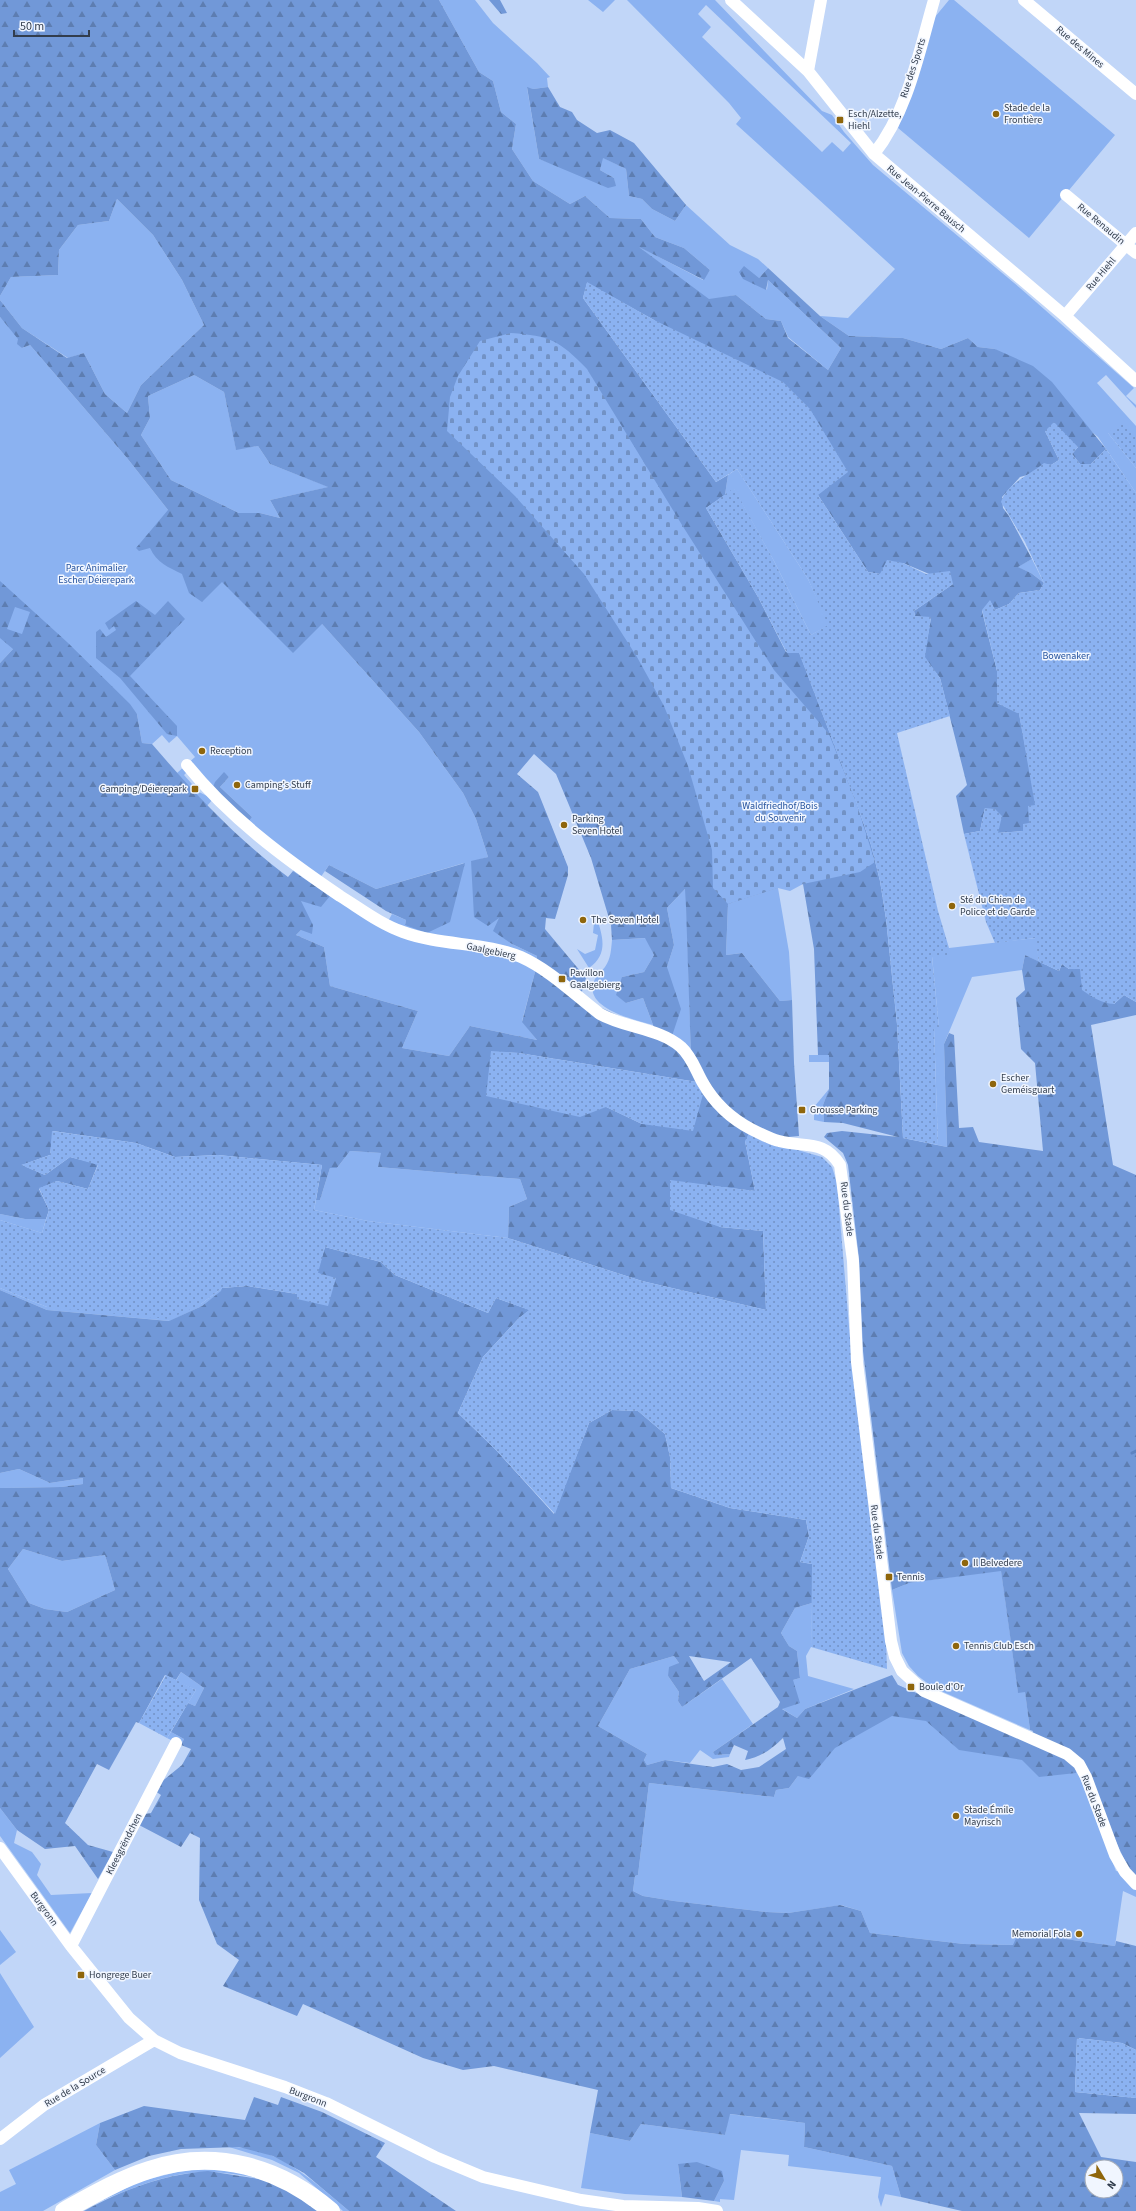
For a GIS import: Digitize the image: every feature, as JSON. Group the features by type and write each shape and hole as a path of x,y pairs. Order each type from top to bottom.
{"main road":[{"path":"64,2211 120,2182 150,2170 181,2162 209,2160 245,2165 269,2171 292,2182 331,2211"}],"street":[{"name":"Rue Jean-Pierre Bausch","path":"731,0 808,71 874,154 1065,316 1136,382"},
{"path":"808,71 821,0"},
{"name":"Rue des Sports","path":"874,154 887,138 907,90 934,0"},
{"name":"Rue des Mines","path":"1024,0 1136,94"},
{"name":"Rue Renaudin","path":"1066,195 1136,253"},
{"name":"Rue Hiehl","path":"1065,316 1136,233"},
{"name":"Gaalgebierg","path":"187,765 216,797 271,847 379,922 403,932 429,940 505,952 521,957 536,965 600,1014 612,1020 671,1040 683,1048 691,1059 713,1098 722,1110 734,1120 778,1141 811,1145"},
{"name":"Rue du Stade","path":"811,1145 826,1149 834,1155 842,1171 853,1261 857,1362 891,1641 895,1657 902,1671 924,1691 1067,1754 1079,1764 1115,1855 1125,1872 1136,1884"},
{"name":"Kleesgrëndchen","path":"71,1946 176,1743"},
{"name":"Burgronn","path":"0,1848 71,1946 129,2018 154,2040 180,2053 326,2103 434,2157 483,2177 580,2200 623,2206 717,2211"},
{"name":"Rue de la Source","path":"0,2139 44,2105 154,2040"}],"green space":[{"path":"0,0 439,0 479,72 493,81 501,112 516,124 512,149 533,181 570,204 585,196 610,218 641,219 655,237 684,248 710,270 704,280 639,247 709,299 736,295 766,319 781,321 788,338 828,370 841,348 768,280 766,290 743,279 739,272 744,266 759,278 768,268 820,316 849,336 903,338 941,349 968,338 978,347 995,349 1033,366 1052,382 1106,449 1091,464 1080,464 1072,454 1078,447 1045,431 1059,460 1051,465 1044,464 1031,474 1020,477 1002,497 1003,508 1009,516 1032,559 1018,567 1031,573 1044,583 1040,590 1019,593 1009,604 995,610 990,601 982,611 997,671 997,703 1019,713 1036,805 1024,831 997,833 985,808 980,831 964,834 956,796 967,785 940,678 924,657 931,618 915,616 914,611 953,584 903,563 880,574 868,572 818,495 654,320 587,283 583,298 716,482 728,475 725,495 706,508 758,597 786,652 799,652 856,802 871,845 880,881 886,919 897,1024 903,1138 947,1147 944,1044 949,1033 954,1035 959,1128 973,1127 979,1142 1043,1151 1035,1063 1021,1049 1016,998 1025,990 1022,970 1025,955 1059,971 1062,964 1069,969 1080,969 1114,1004 1124,995 1136,1002 1136,1015 1091,1025 1113,1165 1136,1175 1136,1884 1079,1764 1030,1738 1033,1731 1030,1730 1025,1692 1018,1693 1001,1571 909,1583 892,1590 863,1351 859,1259 848,1165 843,1153 824,1137 827,1133 842,1131 898,1137 843,1123 824,1122 823,1105 829,1089 829,1055 818,1055 814,949 803,884 778,888 728,904 726,955 742,953 780,1001 792,1000 794,1063 799,1136 745,1141 755,1191 670,1181 720,1227 763,1231 766,1310 642,1281 508,1238 509,1207 527,1199 520,1179 378,1167 381,1153 350,1151 337,1168 330,1168 320,1200 316,1200 322,1165 218,1155 175,1157 136,1143 53,1131 50,1155 22,1165 45,1175 70,1157 98,1164 88,1189 57,1181 39,1189 49,1210 46,1219 25,1219 0,1214 0,663 13,649 0,638 0,581 67,642 130,704 137,714 142,743 152,744 233,831 288,877 293,871 330,896 321,907 301,901 313,925 312,934 301,930 296,935 324,947 330,986 418,1011 402,1048 449,1056 470,1026 537,1040 522,1022 535,972 537,956 512,944 493,931 499,918 488,926 474,917 471,861 488,857 476,819 463,793 419,732 322,624 293,653 222,582 202,602 189,593 182,574 160,561 150,548 139,551 136,548 168,510 127,458 30,345 22,348 17,344 18,339 0,317 0,300 22,328 67,358 84,353 105,394 127,413 141,385 204,325 182,280 153,235 117,199 109,221 78,225 59,250 58,275 11,277 0,296","holes":["194,375 224,392 236,450 258,446 270,464 328,487 270,500 280,518 260,513 239,513 171,480 141,435 150,418 148,396","15,607 30,612 22,634 7,629","534,754 556,774 591,858 611,925 612,940 645,938 654,955 644,972 622,977 616,995 626,1003 643,998 656,1033 580,998 586,978 545,929 546,918 555,919 568,875 568,867 538,792 517,774","685,889 691,1058 671,1039 681,1009 667,967 674,945 667,908","491,1052 519,1053 703,1083 642,1124"]},
{"path":"439,0 475,0 493,23 537,63 550,77 547,78 548,87 533,89 527,88 539,159 615,186 614,178 600,170 602,157 626,169 629,196 642,199 652,209 675,221 686,205 730,245 758,259 768,268 759,278 767,290 768,280 841,348 828,370 788,337 781,321 766,319 736,295 709,300 636,245 703,280 710,270 684,248 655,237 641,219 610,218 585,196 570,204 533,181 512,149 516,124 501,112 493,81 479,72"},
{"path":"489,0 500,0 507,13 501,14"},
{"path":"588,0 615,0 603,12"},
{"path":"627,0 715,0 822,111 832,115 844,132 873,165 1020,288 1134,388 1126,396 1136,405 1136,408 1106,375 1097,383 1136,426 1136,438 1108,433 1136,468 1136,493 1098,437 995,349 978,347 968,338 941,349 903,338 849,336 820,316 848,318 895,269 736,124 741,118 729,103","holes":["706,5 851,143 843,152 832,142 822,152 702,37 711,27 698,14"]},
{"name":"Stade de la Frontière","path":"949,0 954,0 1115,135 1029,238 898,128 935,17"},
{"path":"527,87 533,89 548,87 560,107 572,112 577,120 597,133 610,130 634,143 686,205 675,221 652,209 642,199 629,196 626,169 603,158 600,170 614,178 616,186 608,188 539,159"},
{"path":"117,199 153,235 182,280 204,325 141,385 127,413 105,394 84,353 68,358 22,328 0,300 0,296 11,277 58,275 59,250 78,225 109,221"},
{"path":"587,282 654,320 783,382 810,409 848,472 818,495 868,572 880,574 887,560 903,563 926,574 950,571 953,584 914,611 915,616 931,617 925,657 940,678 950,716 897,733 938,911 949,948 949,957 932,957 939,1027 934,1028 938,1145 903,1138 897,1024 886,919 880,881 871,845 856,802 799,653 787,653 758,597 706,508 734,488 774,561 811,635 828,625 808,579 737,469 716,482 583,298"},
{"name":"Parc Animalier Escher Déierepark","path":"0,317 19,339 22,348 30,345 127,458 168,510 322,624 419,732 463,793 476,819 488,857 471,862 512,944 537,956 535,972 522,1021 537,1040 470,1026 449,1056 402,1048 418,1011 330,986 324,947 296,935 301,930 301,900 330,896 293,871 296,866 241,822 252,817 220,787 229,777 224,773 211,792 190,769 184,775 199,792 213,799 207,806 177,773 195,757 177,736 169,743 162,735 152,744 142,743 137,714 13,649 0,663","holes":["464,863 405,925 406,920 392,914 386,925 318,881 329,865 376,889"]},
{"name":"Waldfriedhof/Bois du Souvenir","path":"511,333 535,336 553,341 569,352 587,369 682,525 774,670 829,734 856,802 875,862 860,872 803,884 790,891 778,888 728,904 713,888 712,850 688,766 664,706 637,657 584,574 515,496 447,431 450,397 458,376 480,341"},
{"path":"194,375 224,392 236,449 258,446 270,464 329,487 270,500 280,518 260,513 239,513 171,480 141,435 150,418 148,396"},
{"name":"Bowenaker","path":"1054,422 1078,447 1072,454 1080,464 1091,464 1106,449 1136,493 1136,1002 1124,995 1114,1004 1101,1001 1089,995 1082,990 1080,969 1069,969 1062,964 1059,971 1039,962 1035,938 995,943 986,922 964,834 980,831 985,808 995,809 1002,816 998,833 1023,831 1023,824 1029,823 1028,806 1035,805 1019,714 997,703 997,671 982,610 990,600 995,610 1009,604 1019,593 1040,590 1044,583 1025,542 1001,502 1004,495 1014,484 1044,463 1051,465 1059,460 1045,431"},
{"path":"1122,422 1136,438 1136,468 1108,433"},
{"path":"737,469 808,579 829,625 811,635 774,561 734,489 725,495 728,475"},
{"path":"1032,559 1044,583 1031,573 1017,567"},
{"path":"136,601 155,615 168,601 185,619 130,676 177,726 177,736 167,734 120,678 96,658 96,632 100,629 106,637 116,630 114,626 109,630 105,623"},
{"path":"224,772 229,777 220,787 252,817 248,822 211,792 215,782"},
{"path":"465,863 450,922 427,933 405,925 406,920 386,911 325,871 329,865 376,889"},
{"path":"686,888 691,1059 671,1040 667,967 674,945 667,908"},
{"path":"778,888 789,952 792,1000 780,1001 742,953 726,955 728,904"},
{"path":"595,913 602,936 602,950 596,962 589,968 577,949 585,954 595,950 598,935 593,933"},
{"path":"646,938 654,955 644,972 622,977 626,1003 643,998 653,1025 612,1011 602,1005 595,998 592,989 595,979 605,967 608,960 612,940"},
{"path":"1036,938 1039,962 1025,955 1022,970 972,977 944,1044 947,1147 938,1145 934,1027 939,1027 932,956 949,957 949,948"},
{"path":"491,1051 519,1053 703,1083 705,1087 693,1131 642,1124 606,1107 580,1117 486,1096"},
{"path":"809,1055 829,1055 829,1062 809,1062"},
{"path":"829,1089 823,1105 824,1122 814,1120 814,1107"},
{"path":"52,1131 136,1143 175,1157 218,1155 322,1165 314,1210 368,1221 508,1238 642,1281 766,1310 763,1231 720,1227 670,1210 670,1180 755,1191 745,1141 749,1133 777,1144 822,1157 832,1167 837,1183 852,1362 886,1641 887,1669 811,1647 812,1564 800,1562 809,1536 806,1520 730,1508 671,1488 670,1457 665,1434 638,1411 612,1410 589,1423 555,1514 496,1450 458,1413 483,1357 519,1318 529,1310 496,1298 488,1313 395,1275 381,1262 325,1247 318,1273 336,1278 328,1306 297,1299 297,1294 247,1286 222,1288 201,1304 169,1319 47,1307 0,1288 0,1220 42,1233 49,1210 39,1188 57,1181 88,1189 98,1165 70,1157 45,1175 21,1165 50,1155"},
{"path":"350,1151 382,1153 378,1167 520,1179 527,1199 509,1207 508,1238 368,1221 314,1210 316,1200 320,1200 330,1168 337,1168"},
{"path":"0,1214 25,1219 46,1219 42,1233 0,1220"},
{"path":"325,1247 381,1262 395,1275 488,1313 496,1298 530,1310 519,1318 483,1357 458,1413 496,1450 554,1514 589,1423 612,1410 638,1411 665,1434 670,1457 671,1488 730,1508 806,1520 809,1536 800,1562 812,1564 812,1603 795,1608 781,1633 789,1646 797,1651 800,1678 793,1680 800,1703 782,1709 797,1718 805,1709 892,1675 898,1685 1063,1757 1077,1768 1076,1773 1039,1777 1022,1760 959,1750 926,1721 892,1716 835,1748 809,1779 798,1776 789,1788 776,1790 774,1797 649,1783 638,1875 635,1876 633,1891 643,1896 674,1901 767,1912 788,1913 840,1905 861,1911 870,1933 964,1944 1013,1945 1017,1936 1023,1933 1115,1946 1116,1941 1136,1946 1136,2050 1122,2043 1077,2038 1075,2092 1136,2098 1136,2114 1079,2113 1101,2157 1115,2159 1084,2159 1084,2199 1124,2199 1124,2160 1136,2162 1136,2211 962,2211 901,2197 892,2166 804,2147 805,2123 730,2114 725,2135 641,2124 630,2141 590,2133 598,2090 494,2066 463,2070 423,2058 303,2004 297,2016 223,1986 239,1960 217,1944 199,1900 200,1838 190,1833 181,1847 139,1825 145,1814 151,1813 161,1795 155,1791 160,1783 182,1765 191,1749 181,1745 184,1739 171,1732 188,1703 195,1706 204,1688 181,1672 176,1680 165,1675 139,1723 136,1722 109,1770 97,1764 65,1823 88,1845 113,1852 98,1879 75,1846 45,1849 17,1830 0,1808 0,1488 61,1487 83,1484 83,1478 50,1483 19,1469 0,1473 0,1290 47,1310 169,1321 202,1306 221,1291 222,1288 247,1286 297,1294 297,1299 336,1279 317,1273","holes":["23,1549 62,1561 105,1555 115,1590 67,1612 45,1609 29,1603 8,1569","674,1656 679,1663 669,1667 668,1676 679,1692 678,1701 682,1707 751,1658 780,1702 778,1707 713,1752 715,1755 730,1754 734,1745 748,1751 745,1760 766,1752 783,1738 786,1749 759,1767 741,1770 727,1764 713,1767 665,1760 647,1765 644,1760 647,1754 598,1726 630,1669","689,1656 731,1662 704,1681"]},
{"path":"0,1288 47,1307 201,1304 222,1288 222,1291 202,1306 170,1321 47,1310 0,1290"},
{"path":"19,1469 50,1483 83,1478 83,1484 61,1487 0,1488 0,1473"},
{"path":"23,1549 62,1561 105,1555 115,1590 67,1612 45,1609 29,1603 8,1569"},
{"name":"Tennis Club Esch","path":"1001,1570 1018,1692 1025,1691 1030,1730 934,1688 918,1676 909,1666 902,1653 892,1590 909,1583"},
{"path":"812,1603 811,1647 806,1656 808,1676 854,1689 805,1709 797,1718 781,1708 793,1680 800,1678 797,1651 789,1646 781,1633 795,1608"},
{"path":"674,1656 679,1663 668,1676 679,1692 678,1701 682,1707 722,1679 753,1724 713,1752 716,1755 730,1754 729,1757 713,1759 700,1750 690,1763 665,1760 647,1765 644,1760 647,1754 598,1726 630,1669"},
{"path":"181,1672 204,1688 195,1706 188,1703 196,1690 176,1681"},
{"path":"166,1675 196,1690 167,1738 139,1723"},
{"name":"Stade Émile Mayrisch","path":"898,1685 1077,1768 1116,1871 1125,1872 1136,1884 1136,1897 1123,1891 1115,1946 1023,1933 1017,1937 1014,1945 964,1944 870,1933 861,1911 841,1905 788,1913 767,1912 674,1901 643,1896 633,1891 635,1876 638,1875 649,1783 774,1797 776,1790 789,1788 798,1776 795,1756"},
{"path":"171,1732 184,1739 181,1745 167,1738"},
{"path":"0,1808 17,1830 14,1843 32,1852 41,1864 37,1875 51,1895 92,1893 70,1933 0,1836"},
{"path":"0,1930 16,1952 0,1965"},
{"path":"0,1973 34,2027 0,2058"},
{"path":"1077,2038 1122,2043 1136,2050 1136,2098 1075,2092"},
{"path":"254,2097 278,2105 281,2097 322,2112 385,2143 376,2157 456,2211 349,2211 304,2173 273,2156 239,2147 181,2149 149,2156 115,2170 96,2145 100,2123 144,2106 245,2120"},
{"path":"729,2114 805,2123 804,2147 892,2166 901,2197 885,2194 881,2207 878,2197 881,2177 788,2166 789,2155 741,2150 734,2200 720,2199 720,2202 714,2201 724,2181 678,2164 682,2197 625,2194 581,2188 590,2133 630,2141 641,2124 725,2135"},
{"path":"100,2123 96,2145 115,2170 43,2211 0,2211 0,2192 16,2184 9,2170"},
{"path":"229,2147 247,2148 263,2152 279,2159 309,2178 349,2211 343,2211 299,2173 272,2160"},
{"path":"697,2162 722,2171 724,2181 714,2201 682,2197 678,2164"},
{"path":"209,2168 265,2177 265,2180 241,2175 220,2173 200,2172 182,2174 164,2178 103,2200 138,2182 177,2172"},
{"path":"208,2171 265,2180 289,2191 318,2211 84,2211 114,2196 144,2184 175,2176"}],"waterway":[{"path":"1132,1453 1136,1451"}],"place":[{"name":"Stade de la Frontière","path":"996,114"},
{"name":"Esch/Alzette, Hiehl","path":"840,120"},
{"name":"Reception","path":"202,751"},
{"name":"Camping's Stuff","path":"237,785"},
{"name":"Camping/Déierepark","path":"195,789"},
{"name":"Parking Seven Hotel","path":"564,825"},
{"name":"Sté du Chien de Police et de Garde","path":"952,906"},
{"name":"The Seven Hotel","path":"583,920"},
{"name":"Pavillon Gaalgebierg","path":"562,979"},
{"name":"Escher Geméisguart","path":"993,1084"},
{"name":"Grousse Parking","path":"802,1110"},
{"name":"Il Belvedere","path":"965,1563"},
{"name":"Tennis","path":"889,1577"},
{"name":"Tennis Club Esch","path":"956,1646"},
{"name":"Boule d'Or","path":"911,1687"},
{"name":"Stade Émile Mayrisch","path":"956,1816"},
{"name":"Memorial Fola","path":"1079,1934"},
{"name":"Hongrege Buer","path":"81,1975"}]}
